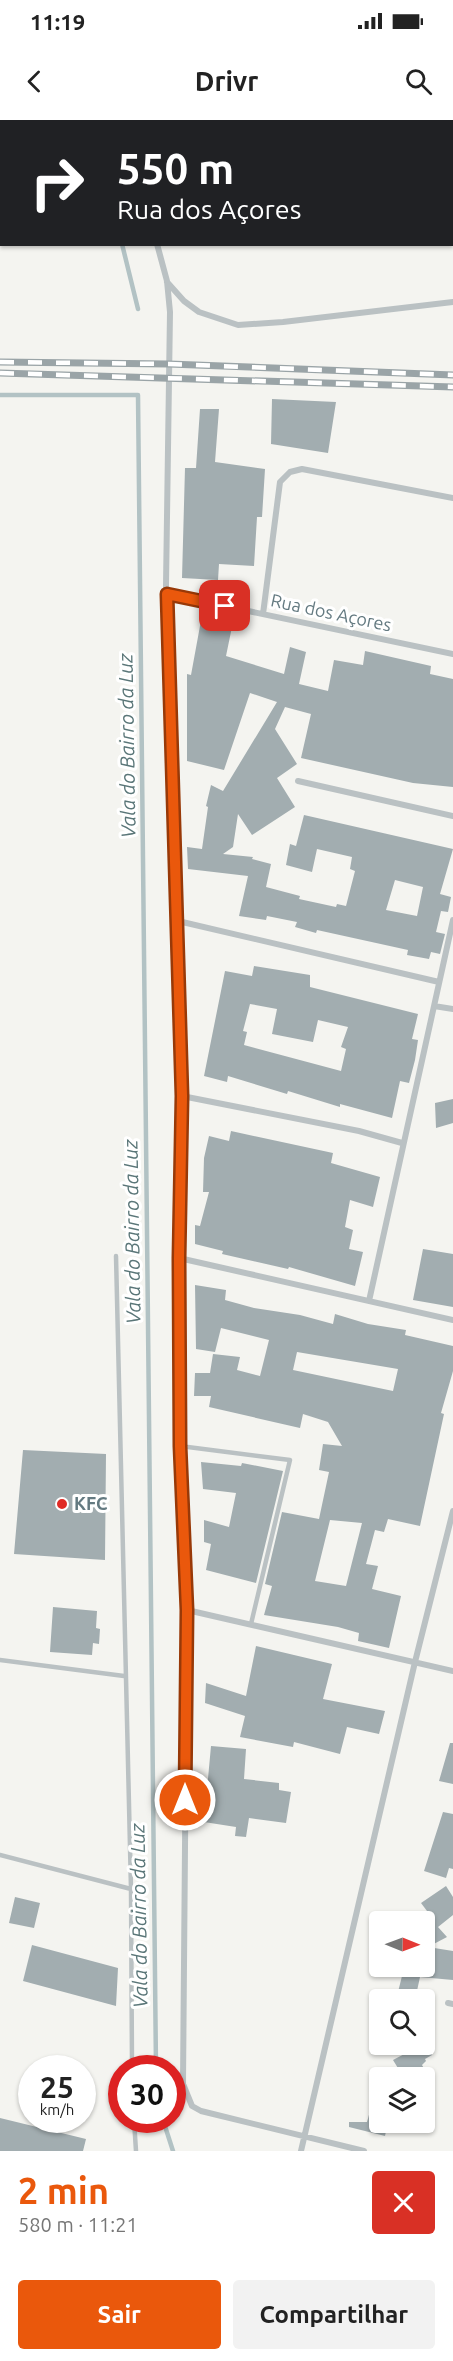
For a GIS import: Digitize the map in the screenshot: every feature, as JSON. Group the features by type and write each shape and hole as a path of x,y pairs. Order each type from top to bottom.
{"street":[{"path":"158,246 167,281 170,312 167,594 182,1096 179,1258 180,1446 187,1610 184,2091 192,2106 201,2111 364,2151"},
{"path":"167,281 184,301 199,312 238,325 283,322 453,302"},
{"path":"263,614 280,482 290,472 302,469 453,498"},
{"name":"Rua dos Açores","path":"167,594 453,654"},
{"path":"298,781 453,816"},
{"path":"369,1301 453,920"},
{"path":"178,921 439,982"},
{"path":"434,1006 453,1009"},
{"path":"182,1096 358,1131 402,1143"},
{"path":"179,1258 453,1320"},
{"path":"301,2151 415,1662 453,1511"},
{"path":"187,1610 453,1671"}],"lane":[{"path":"116,1256 124,1676 131,1889 132,2055"},
{"path":"180,1446 290,1460 251,1624"},
{"path":"0,1660 124,1676"},
{"path":"0,1855 131,1889"},
{"path":"135,2133 136,2151"}],"building":[{"path":"272,399 336,402 328,453 271,444"},
{"path":"200,409 219,409 215,462 265,469 262,517 257,517 254,566 219,564 218,580 182,578 185,468 196,468"},
{"path":"202,615 233,622 226,656 284,674 290,647 306,652 299,684 328,691 334,660 363,665 365,651 431,666 430,674 453,679 453,787 413,783 301,758 311,714 285,707 275,729 297,764 277,778 295,807 252,835 238,814 233,847 223,854 253,857 252,859 271,864 266,887 300,896 299,899 336,907 337,904 346,906 355,871 350,869 352,857 317,849 312,872 286,865 290,844 296,846 304,815 453,849 440,894 451,897 448,912 441,911 436,932 445,934 440,954 431,952 429,959 407,955 408,950 295,927 297,922 267,916 266,920 239,916 248,876 188,869 187,847 202,849 208,807 206,806 211,785 223,791 277,702 250,693 224,770 187,761 187,674 191,675","holes":["395,880 423,887 417,916 386,910"]},
{"path":"254,966 310,975 310,987 418,1014 412,1039 418,1040 415,1060 409,1083 400,1081 392,1118 340,1104 340,1107 288,1091 287,1094 228,1076 227,1082 204,1076 225,971 252,976","holes":["250,1004 277,1009 272,1034 313,1042 318,1020 348,1027 341,1047 346,1049 341,1071 244,1045 247,1032 243,1031"]},
{"path":"453,1099 453,1123 436,1128 435,1103"},
{"path":"231,1131 333,1153 331,1163 380,1177 373,1207 350,1200 345,1227 353,1230 349,1249 363,1252 355,1286 289,1267 288,1269 222,1254 223,1251 195,1244 195,1225 200,1226 209,1192 203,1192 204,1158 209,1136 229,1141"},
{"path":"423,1249 453,1254 453,1307 413,1300"},
{"path":"195,1285 226,1290 225,1300 254,1308 300,1315 333,1324 335,1314 368,1324 406,1330 405,1335 453,1346 453,1371 441,1413 444,1414 420,1526 388,1519 384,1532 375,1530 366,1564 378,1566 372,1589 401,1596 389,1648 358,1641 359,1633 338,1627 264,1615 272,1586 265,1584 282,1512 319,1519 329,1472 319,1470 323,1444 342,1446 328,1422 303,1414 300,1428 209,1407 211,1396 194,1396 195,1373 210,1373 213,1354 240,1357 237,1370 260,1376 269,1340 221,1328 215,1352 196,1349","holes":["297,1352 398,1369 393,1391 293,1370","330,1520 362,1523 346,1586 315,1581"]},
{"name":"KFC","path":"23,1450 106,1454 105,1560 14,1554"},
{"path":"201,1462 241,1466 242,1463 283,1471 256,1583 206,1570 211,1544 204,1542 204,1520 229,1527 236,1493 203,1489"},
{"path":"53,1607 97,1611 96,1628 100,1629 99,1644 93,1643 92,1655 50,1652"},
{"path":"256,1646 332,1664 323,1699 385,1711 379,1734 347,1727 340,1754 294,1742 293,1747 240,1737 245,1716 205,1703 206,1683 246,1696"},
{"path":"450,1743 453,1743 453,1784 439,1781"},
{"path":"211,1746 246,1749 244,1779 279,1783 279,1790 291,1792 286,1823 249,1818 246,1837 235,1836 236,1827 204,1822"},
{"path":"443,1812 453,1814 453,1869 449,1868 446,1878 424,1871"},
{"path":"446,1886 453,1897 453,1915 438,1927 447,1937 435,1943 435,1911 427,1911 421,1903"},
{"path":"15,1897 40,1903 34,1928 9,1923"},
{"path":"32,1945 118,1968 116,2006 23,1981"},
{"path":"435,1948 453,1951 453,1980 420,1977 435,1977"},
{"path":"402,1977 420,1977 417,1989 399,1989"},
{"path":"402,2055 432,2055 425,2059 423,2067 397,2067 393,2060"},
{"path":"369,2115 369,2132 349,2127 349,2122 367,2122"},
{"path":"0,2118 18,2122 18,2133 61,2133 86,2139 83,2151 0,2151"}],"waterway":[{"path":"122,246 138,309"},
{"name":"Vala do Bairro da Luz","path":"0,395 138,395 156,2055"},
{"name":"Vala do Bairro da Luz","path":"167,2133 173,2151"}],"railway":[{"path":"0,362 169,364 453,375"},
{"path":"0,373 453,387"}],"place":[{"name":"KFC","path":"62,1504"}],"route":[{"path":"185,1800 187,1610 180,1446 179,1258 182,1096 167,594 225,606"}]}
